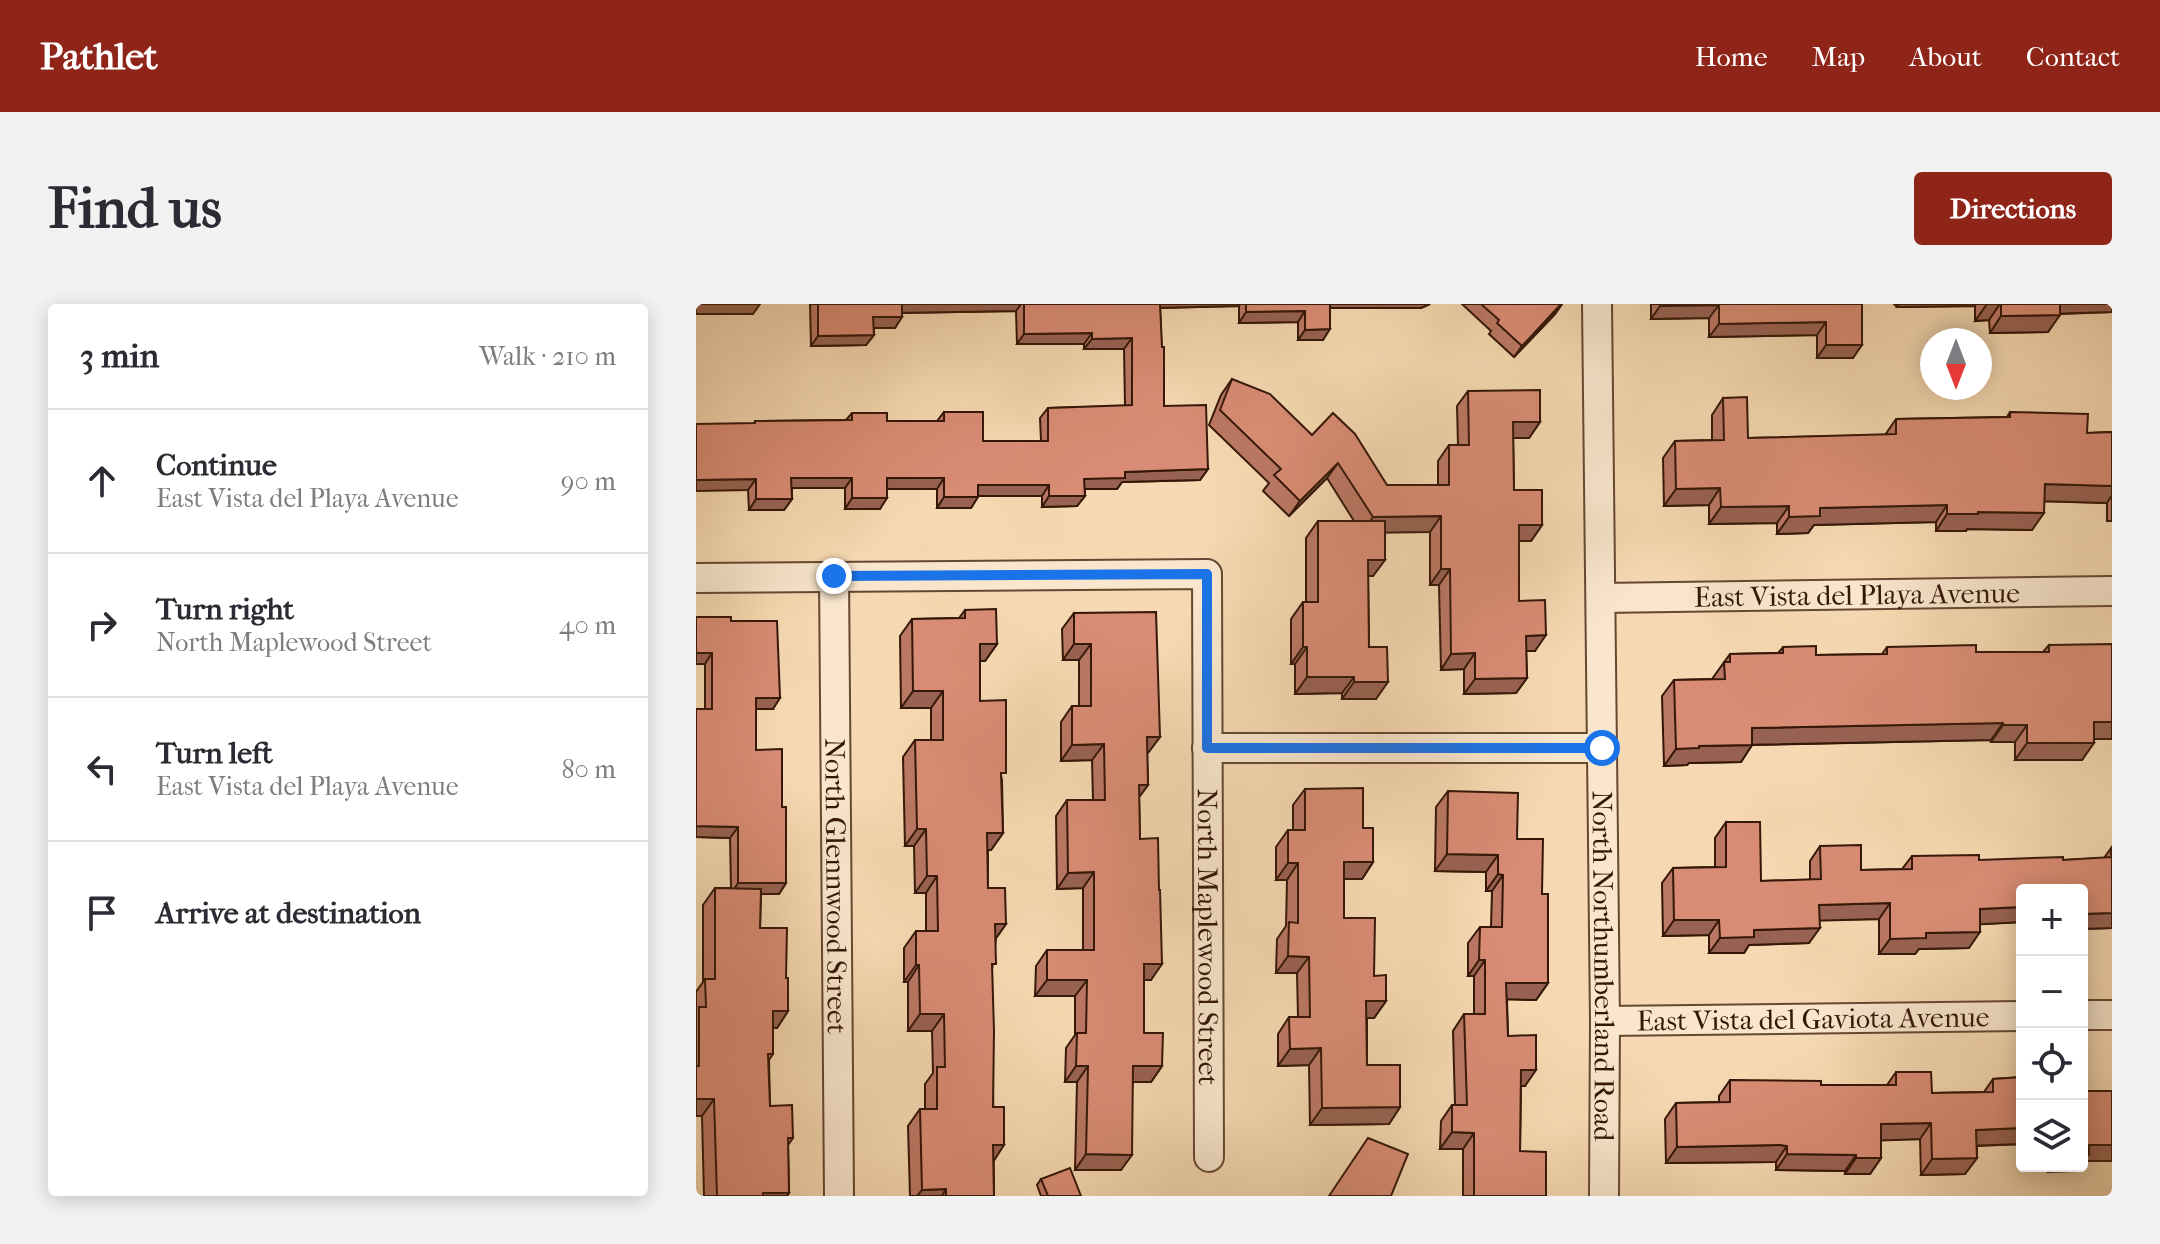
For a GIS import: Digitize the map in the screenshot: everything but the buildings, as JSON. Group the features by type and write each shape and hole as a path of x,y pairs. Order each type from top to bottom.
{"street":[{"name":"North Northumberland Road","path":"1597,304 1604,1196"},
{"name":"North Maplewood Street","path":"834,576 1207,574 1209,1157"},
{"path":"696,578 834,576"},
{"name":"North Glennwood Street","path":"834,576 839,1196"},
{"name":"East Vista del Playa Avenue","path":"1601,598 2112,591"},
{"path":"1207,748 1602,748"},
{"path":"2088,1015 2112,1015"},
{"name":"East Vista del Gaviota Avenue","path":"1605,1021 2016,1016"}],"route":[{"path":"834,576 1207,574 1207,748 1602,748"}]}
